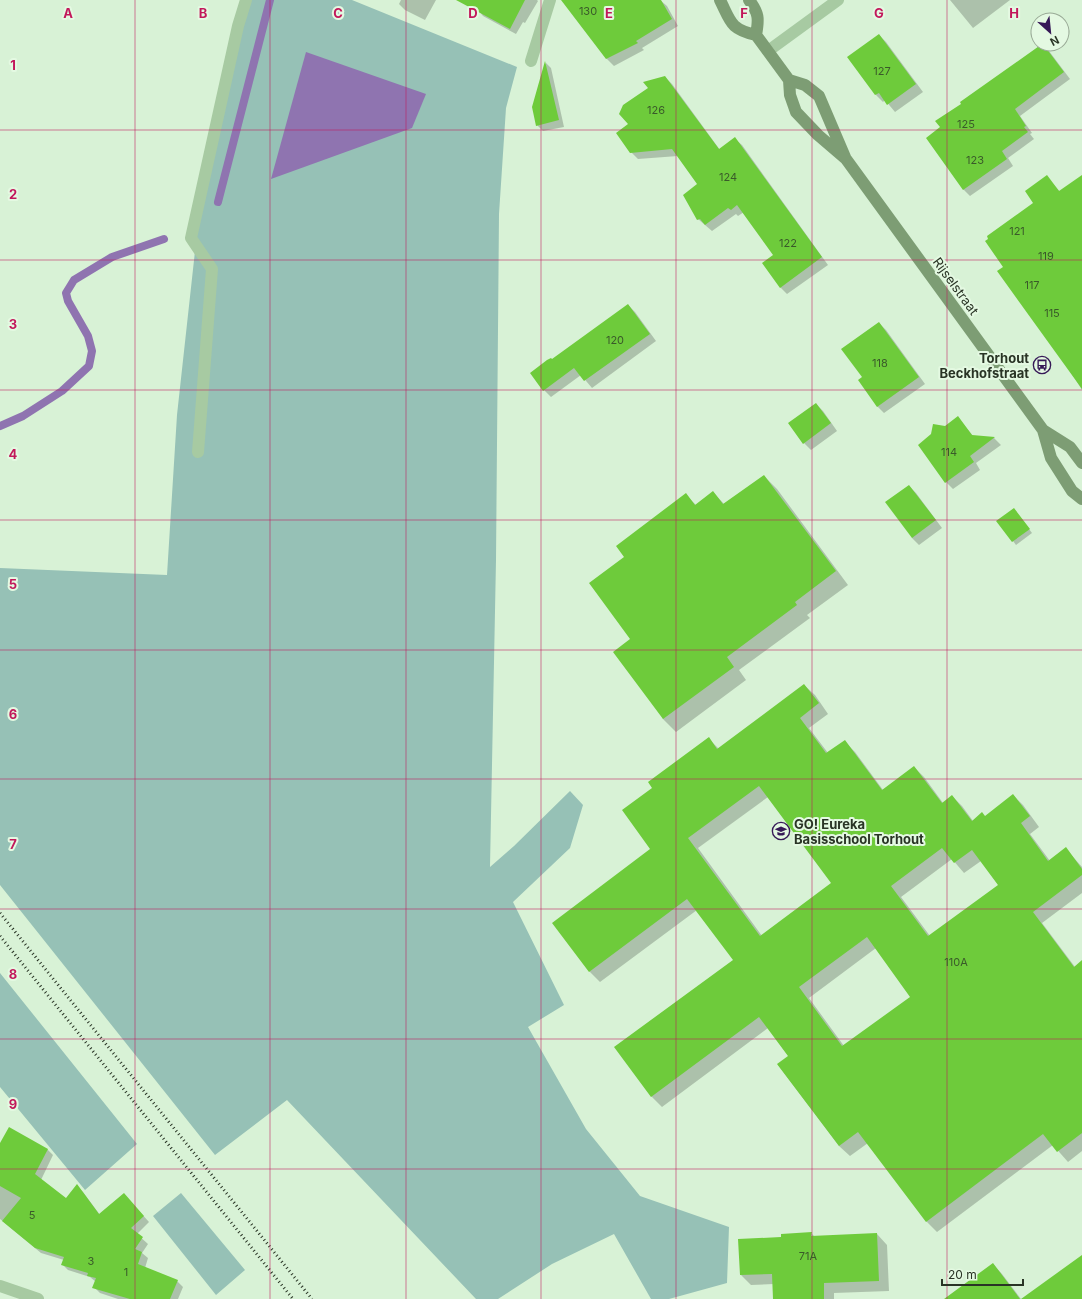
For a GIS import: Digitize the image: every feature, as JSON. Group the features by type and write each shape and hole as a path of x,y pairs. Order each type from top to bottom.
{"street":[{"path":"198,452 212,269 191,238 238,26 246,0"},
{"path":"530,61 550,0"},
{"path":"720,0 733,26 745,32 756,35 758,22 756,8 749,0"},
{"path":"768,51 838,0"},
{"name":"Rijselstraat","path":"756,35 789,80 790,95 796,112 818,135 846,159"},
{"name":"Rijselstraat","path":"789,80 805,85 819,96 846,159 1043,430 1051,458 1072,491 1082,499"},
{"name":"Rijselstraat","path":"1043,430 1070,447 1082,463"},
{"path":"0,1286 38,1299"}],"shaded area":[{"path":"249,0 352,0 517,67 506,108 499,214 496,560 490,867 514,846 570,791 583,805 570,848 513,902 564,1005 528,1027 586,1129 640,1196 729,1227 727,1283 669,1299 651,1299 614,1234 552,1264 498,1299 476,1299 287,1100 215,1155 0,885 0,568 167,575 177,415 197,233"},
{"path":"306,52 426,94 412,128 271,179"},
{"path":"0,973 137,1144 85,1190 0,1087"},
{"path":"181,1193 245,1270 216,1295 153,1216"}],"building":[{"path":"456,0 525,0 510,29"},
{"path":"561,0 661,0 672,19 636,41 638,43 606,59"},
{"path":"879,34 916,84 887,105 879,93 875,95 847,57"},
{"path":"1031,52 1049,52 1064,72 1015,109 1026,126 1024,127 1028,132 1002,151 1007,159 963,190 926,138 940,127 935,121 961,104 960,102"},
{"path":"545,61 559,120 536,126 532,107"},
{"path":"665,76 719,149 735,137 822,257 780,288 762,263 773,255 737,205 731,210 728,208 705,225 700,219 697,220 683,195 697,184 672,149 630,153 616,133 628,124 619,114 623,105 648,88 643,82"},
{"path":"1047,175 1059,191 1082,175 1082,389 997,271 1003,267 985,241 988,239 987,236 1033,203 1025,191"},
{"path":"628,304 650,334 584,381 574,368 543,391 530,373 547,360 552,359"},
{"path":"879,322 919,377 877,407 858,380 862,377 841,349"},
{"path":"816,403 831,423 803,444 788,423"},
{"path":"958,416 972,435 995,437 970,456 974,462 945,483 918,445 931,434 933,424 945,426"},
{"path":"764,475 836,571 795,602 797,605 727,657 734,667 663,719 613,652 630,639 589,583 624,557 616,546 686,493 695,505 713,491 723,504"},
{"path":"909,485 936,520 912,538 885,502"},
{"path":"1014,508 1030,529 1012,542 996,521"},
{"path":"804,684 819,703 800,718 826,753 845,740 882,790 914,766 942,803 952,795 972,821 982,812 985,816 1013,794 1030,816 1021,823 1048,861 1066,847 1082,869 1082,875 1033,912 1074,967 1082,960 1082,1133 1057,1152 1043,1134 926,1222 858,1132 839,1146 777,1064 788,1056 759,1017 651,1097 614,1047 733,960 687,899 589,972 552,923 650,849 622,810 652,788 648,782 709,737 717,749","holes":["759,786 831,883 760,936 688,838","942,848 954,863 972,850 998,885 928,936 891,886","867,937 910,997 842,1046 799,987"]},
{"path":"9,1127 48,1149 35,1174 66,1198 77,1184 99,1214 124,1193 144,1216 131,1228 143,1237 135,1249 142,1252 138,1264 178,1280 170,1299 130,1299 92,1288 96,1278 87,1276 88,1273 61,1265 64,1257 35,1248 2,1221 21,1198 0,1186 0,1143"},
{"path":"812,1232 811,1236 877,1233 879,1281 824,1283 824,1299 773,1299 772,1274 740,1275 738,1239 781,1237 781,1234"},
{"path":"1082,1255 1082,1299 1021,1299"},
{"path":"993,1263 1020,1299 944,1299"}],"waterway":[{"path":"218,202 270,0"},
{"path":"0,426 23,416 62,391 89,366 92,351 88,336 68,301 66,293 74,280 112,257 164,239"}],"railway":[{"path":"0,913 312,1299"},
{"path":"0,936 293,1299"}],"place":[{"name":"Torhout Beckhofstraat","path":"1042,365"},
{"name":"GO! Eureka Basisschool Torhout","path":"781,831"}]}
